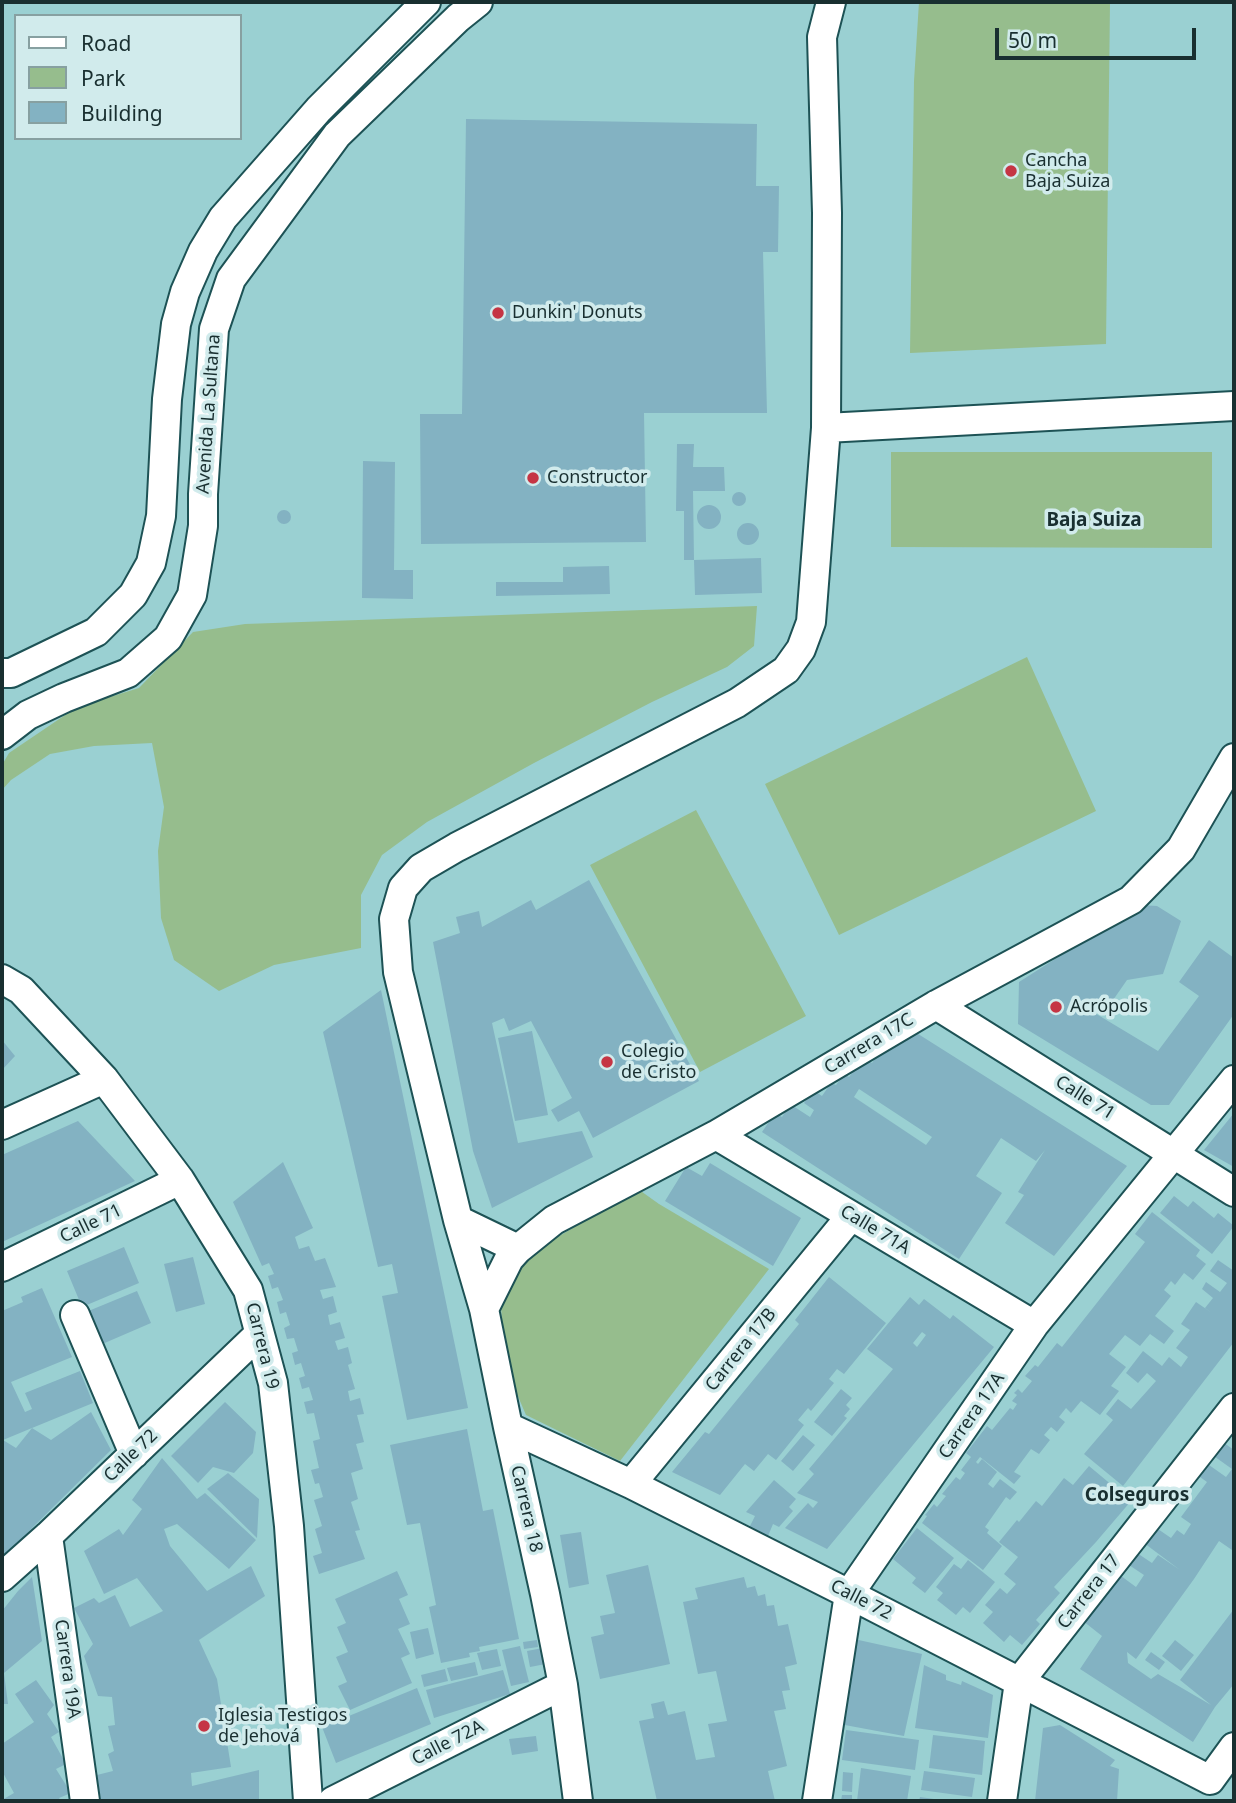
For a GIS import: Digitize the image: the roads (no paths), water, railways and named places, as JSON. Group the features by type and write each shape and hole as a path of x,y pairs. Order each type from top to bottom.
{"street":[{"path":"2,673 11,673 96,632 133,595 150,564 160,516 167,399 176,324 185,292 203,251 223,218 319,109 426,2"},
{"name":"Avenida La Sultana","path":"2,735 28,715 128,673 168,638 192,594 203,526 214,329 231,279 337,135 478,2"},
{"path":"809,2 822,37"},
{"path":"822,37 831,2"},
{"name":"Carrera 18","path":"578,1801 563,1685 545,1594 484,1308 458,1220 398,972 394,919 403,888 421,868 737,703 786,670 801,649 811,622 826,428 827,213 822,37"},
{"path":"826,428 1233,407"},
{"name":"Carrera 17C","path":"484,1308 509,1259 554,1220 716,1135 936,1005 1131,900 1181,849 1234,758"},
{"name":"Carrera 19","path":"2,979 21,990 104,1079 180,1180 248,1290 273,1383 289,1526 308,1801"},
{"name":"Calle 71","path":"936,1005 1234,1192"},
{"path":"2,1125 104,1079"},
{"name":"Carrera 17A","path":"817,1801 849,1594 1034,1325 1234,1080"},
{"name":"Calle 71A","path":"716,1135 1034,1325"},
{"name":"Calle 71","path":"2,1267 180,1180"},
{"name":"Carrera 17B","path":"631,1484 851,1216"},
{"path":"458,1220 518,1249"},
{"path":"75,1315 134,1454"},
{"name":"Calle 72","path":"2,1577 259,1334"},
{"name":"Carrera 17","path":"1002,1801 1019,1682 1234,1408"},
{"name":"Calle 72","path":"508,1427 631,1484 1210,1780 1234,1747"},
{"name":"Carrera 19A","path":"48,1536 85,1801"},
{"name":"Calle 72A","path":"333,1801 563,1685"}],"place":[{"name":"Cancha Baja Suiza","path":"1011,171"},
{"name":"Dunkin' Donuts","path":"498,313"},
{"name":"Constructor","path":"533,478"},
{"name":"Acrópolis","path":"1056,1007"},
{"name":"Colegio de Cristo","path":"607,1062"},
{"name":"Iglesia Testigos de Jehová","path":"204,1726"}],"district":[{"name":"Baja Suiza","path":"1094,521"},
{"name":"Colseguros","path":"1137,1496"}]}
